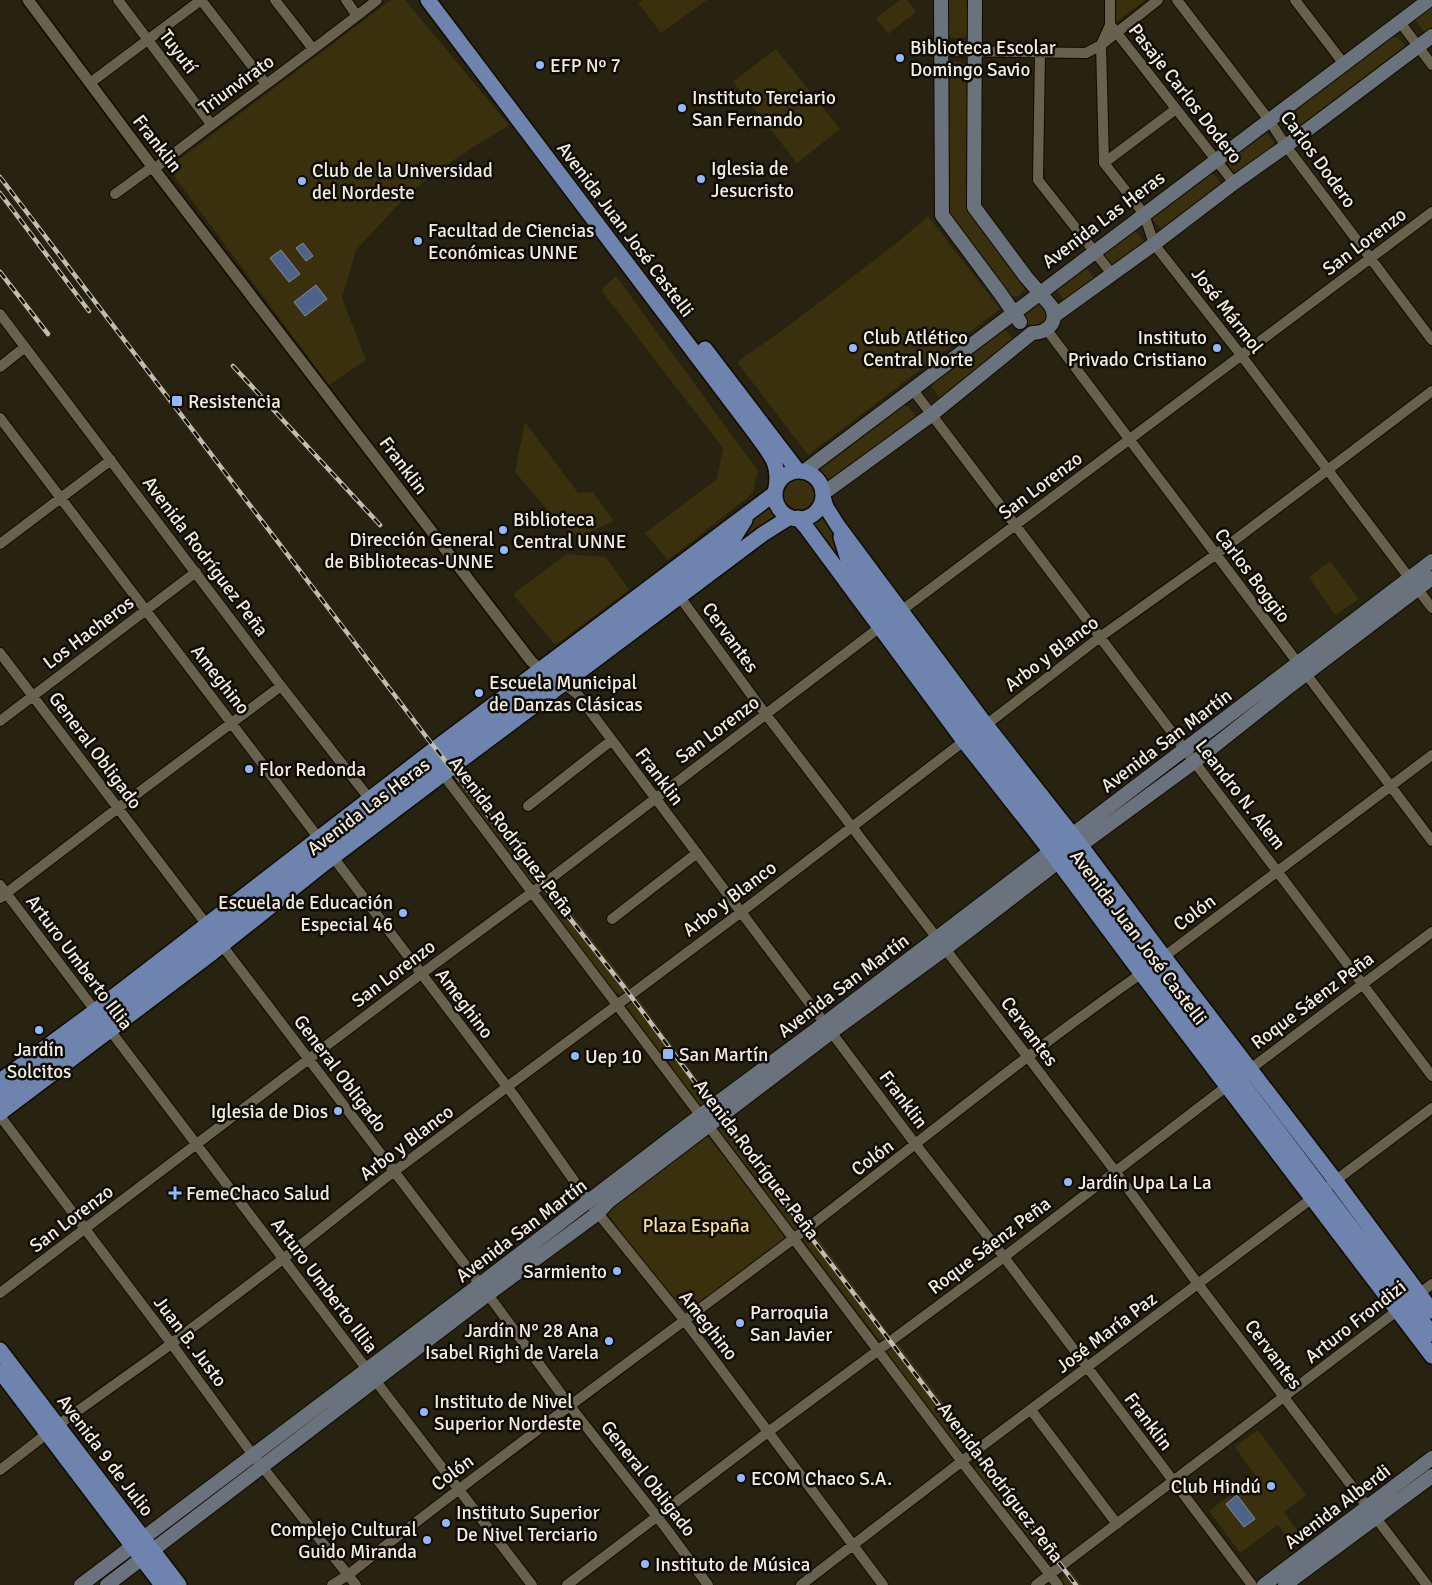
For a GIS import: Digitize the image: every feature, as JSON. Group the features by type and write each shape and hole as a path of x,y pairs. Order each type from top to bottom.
{"main road":[{"name":"Avenida Juan José Castelli","path":"428,0 758,437 775,462 778,473 776,490"},
{"name":"Avenida Juan José Castelli","path":"439,0 801,471"},
{"path":"942,0 942,215 1029,306 1050,306 1051,323"},
{"path":"975,0 974,207 1029,306 1026,330 1032,333 1040,333 1112,274 1432,36"},
{"name":"Avenida Las Heras","path":"801,471 1029,306 1094,252 1429,0"},
{"path":"823,494 931,415 1032,333"},
{"path":"801,471 814,476 823,494 820,506 814,513 806,517 794,518 779,508 776,490 785,476 801,471"},
{"name":"Avenida Las Heras","path":"672,587 749,512 776,490"},
{"name":"Avenida Juan José Castelli","path":"823,494 838,526 891,619"},
{"name":"Avenida Las Heras","path":"0,1097 102,1021 436,764 560,680 672,587 734,539 749,512"},
{"name":"Avenida Juan José Castelli","path":"794,518 891,619"},
{"name":"Avenida Las Heras","path":"436,764 540,670 672,587 794,518"},
{"name":"Avenida Juan José Castelli","path":"838,526 849,562 975,733 1065,848 1432,1334"},
{"name":"Avenida Las Heras","path":"734,539 763,534"},
{"name":"Avenida Juan José Castelli","path":"816,541 849,562"},
{"name":"Avenida San Martín","path":"81,1585 253,1455 371,1375 483,1290 589,1202 668,1148 828,1027 936,937 1194,762 1306,674 1414,583 1432,561"},
{"name":"Avenida San Martín","path":"828,1027 945,949 1184,750 1297,662 1414,583 1432,578"},
{"name":"Avenida Las Heras","path":"0,1081 102,1021"},
{"name":"Avenida Las Heras","path":"0,1114 102,1021"},
{"name":"Avenida San Martín","path":"483,1290 598,1213 668,1148"},
{"name":"Avenida Juan José Castelli","path":"1408,1302 1432,1311"},
{"name":"Avenida Juan José Castelli","path":"1408,1302 1432,1356"},
{"name":"Avenida 9 de Julio","path":"0,1350 53,1429 147,1555 162,1585"},
{"name":"Avenida 9 de Julio","path":"0,1371 53,1429"},
{"name":"Avenida San Martín","path":"107,1585 263,1467 371,1375"},
{"name":"Avenida Alberdi","path":"1285,1585 1372,1512 1432,1458"},
{"name":"Avenida Alberdi","path":"1264,1585 1372,1512 1432,1476"},
{"name":"Avenida 9 de Julio","path":"147,1555 179,1585"}],"street":[{"name":"Tuyutí","path":"118,0 211,124"},
{"path":"90,83 201,0 266,84"},
{"path":"275,0 312,50"},
{"path":"346,0 357,16"},
{"name":"Triunvirato","path":"115,194 148,170 154,169 377,0"},
{"path":"1110,0 1113,29"},
{"path":"941,51 1086,53 1101,44 1113,29 1158,0"},
{"name":"Carlos Dodero","path":"1176,0 1269,120 1286,146 1432,340"},
{"path":"1295,0 1344,64"},
{"name":"Franklin","path":"31,1 154,169 531,661 540,670 560,680 578,695 916,1145 1004,1256 1252,1585"},
{"path":"1400,22 1432,65"},
{"name":"Pasaje Carlos Dodero","path":"1113,29 1234,183"},
{"path":"1101,44 1104,164"},
{"path":"1040,52 1038,180 1112,274"},
{"path":"1104,164 1176,109"},
{"name":"José Mármol","path":"1104,164 1144,214 1154,244 1241,355 1432,608"},
{"name":"San Lorenzo","path":"0,1293 1432,212"},
{"name":"Avenida Rodríguez Peña","path":"0,314 377,809"},
{"name":"Carlos Boggio","path":"1051,323 1128,440 1432,841"},
{"path":"0,367 25,347"},
{"name":"Leandro N. Alem","path":"913,390 1014,526 1432,1076"},
{"name":"Arbo y Blanco","path":"0,1470 53,1429 163,1350 394,1172 508,1088 1100,637 1215,555 1432,391"},
{"name":"Ameghino","path":"0,418 508,1088 589,1202 684,1321 884,1585"},
{"path":"0,544 111,460"},
{"name":"Los Hacheros","path":"0,720 196,572"},
{"name":"Cervantes","path":"672,587 766,714 1115,1171 1198,1284 1427,1585"},
{"name":"General Obligado","path":"0,653 570,1406 657,1516 708,1585"},
{"path":"2,892 282,686"},
{"path":"528,806 612,740"},
{"name":"Colón","path":"332,1585 348,1575 458,1489 684,1321 1028,1058 1432,755"},
{"name":"Avenida Rodríguez Peña","path":"436,764 962,1461 1058,1585"},
{"path":"612,919 697,853"},
{"name":"Arturo Umberto Illia","path":"2,892 532,1585"},
{"name":"Roque Sáenz Peña","path":"567,1585 1432,932"},
{"name":"José María Paz","path":"801,1585 962,1461 1432,1108"},
{"name":"Juan B. Justo","path":"0,1114 84,1230 171,1342 253,1455 356,1585"},
{"name":"Arturo Frondizi","path":"1036,1585 1285,1398 1432,1284"},
{"path":"1032,1410 1117,1524"}],"green space":[{"name":"Club de la Universidad del Nordeste","path":"391,0 405,0 509,125 462,154 409,193 356,250 342,298 366,360 329,385 168,168"},
{"path":"642,0 707,0 661,33 638,3"},
{"path":"900,0 907,0 916,12 888,34 876,18"},
{"path":"946,0 969,0 969,32 964,38 951,38 947,33"},
{"path":"1117,0 1145,0 1116,22"},
{"path":"1432,2 1432,27 1425,33 1413,17"},
{"path":"1389,36 1397,37 1405,45 1403,54 1298,132 1289,132 1283,124 1283,115"},
{"path":"776,49 840,129 797,163 733,82"},
{"path":"953,61 961,62 969,68 969,207 1025,284 1024,290 1018,296 1007,296 948,216 945,71"},
{"path":"1261,133 1267,133 1274,142 1273,149 1240,172 1233,172 1228,164 1228,157"},
{"path":"1211,171 1223,186 1163,232 1151,217"},
{"name":"Club Atlético Central Norte","path":"928,216 1000,309 808,455 737,362 783,330 898,242"},
{"path":"1134,229 1145,243 1113,268 1102,253"},
{"path":"1084,265 1096,280 1066,303 1055,288"},
{"path":"616,276 758,471 753,493 668,560 645,533 717,479 723,448 601,290"},
{"path":"1035,304 1045,311 1046,315 1039,325 1035,326 1025,319 1024,315 1031,305"},
{"path":"1004,328 1014,341 940,399 930,385"},
{"path":"899,405 908,406 915,415 914,422 828,485 815,468"},
{"path":"525,422 578,493 593,492 614,521 578,537 557,521 515,472"},
{"path":"803,475 810,478 816,484 819,495 818,503 810,512 803,515 795,515 788,512 780,503 779,491 782,484 791,476"},
{"path":"770,506 777,518 761,530 741,536 755,515"},
{"path":"825,516 835,531 843,556 821,542 810,526"},
{"path":"567,554 606,557 629,590 555,645 513,594"},
{"path":"1330,561 1359,599 1335,615 1309,577"},
{"path":"469,778 543,875 544,877 536,884 530,882 458,786"},
{"path":"554,890 630,988 620,995 613,991 544,901"},
{"path":"636,996 713,1101 704,1108 697,1105 627,1007 627,1003"},
{"path":"728,1121 805,1221 795,1230 792,1229 717,1131"},
{"name":"Plaza España","path":"708,1137 787,1234 787,1239 689,1313 681,1312 607,1213 609,1209 704,1138"},
{"path":"812,1230 890,1335 883,1341 878,1339 804,1242 804,1237"},
{"path":"897,1342 972,1441 959,1449 887,1355 887,1351"},
{"name":"Club Hindú","path":"1258,1430 1306,1495 1284,1512 1305,1541 1295,1548 1278,1525 1240,1553 1209,1511 1256,1476 1235,1447"},
{"path":"985,1460 1059,1556 1050,1563 974,1469"},
{"path":"1071,1571 1082,1585 1066,1585 1061,1579"}],"water":[{"path":"303,243 313,256 306,261 296,248"},
{"path":"281,250 300,274 289,282 270,258"},
{"path":"316,285 327,299 305,316 294,302"},
{"path":"1237,1495 1255,1519 1244,1527 1226,1504"}],"railway":[{"path":"0,177 428,739 624,987 813,1240 1076,1585"},
{"path":"0,193 89,311"},
{"path":"0,272 48,334"},
{"path":"233,366 380,525"}],"place":[{"name":"Biblioteca Escolar Domingo Savio","path":"900,58"},
{"name":"EFP Nº 7","path":"540,65"},
{"name":"Instituto Terciario San Fernando","path":"682,108"},
{"name":"Iglesia de Jesucristo","path":"701,179"},
{"name":"Club de la Universidad del Nordeste","path":"302,181"},
{"name":"Facultad de Ciencias Económicas UNNE","path":"418,241"},
{"name":"Club Atlético Central Norte","path":"853,348"},
{"name":"Instituto Privado Cristiano","path":"1217,348"},
{"name":"Resistencia","path":"177,401"},
{"name":"Biblioteca Central UNNE","path":"503,530"},
{"name":"Dirección General de Bibliotecas-UNNE","path":"504,550"},
{"name":"Escuela Municipal de Danzas Clásicas","path":"479,693"},
{"name":"Flor Redonda","path":"249,769"},
{"name":"Escuela de Educación Especial 46","path":"403,913"},
{"name":"Jardín Solcitos","path":"39,1030"},
{"name":"San Martín","path":"668,1054"},
{"name":"Uep 10","path":"575,1056"},
{"name":"Iglesia de Dios","path":"338,1111"},
{"name":"Jardín Upa La La","path":"1068,1182"},
{"name":"FemeChaco Salud","path":"175,1193"},
{"name":"Sarmiento","path":"617,1271"},
{"name":"Parroquia San Javier","path":"740,1323"},
{"name":"Jardín N° 28 Ana Isabel Righi de Varela","path":"609,1341"},
{"name":"Instituto de Nivel Superior Nordeste","path":"424,1412"},
{"name":"ECOM Chaco S.A.","path":"741,1478"},
{"name":"Club Hindú","path":"1271,1486"},
{"name":"Instituto Superior De Nivel Terciario","path":"446,1523"},
{"name":"Complejo Cultural Guido Miranda","path":"427,1540"},
{"name":"Instituto de Música","path":"645,1564"}]}
